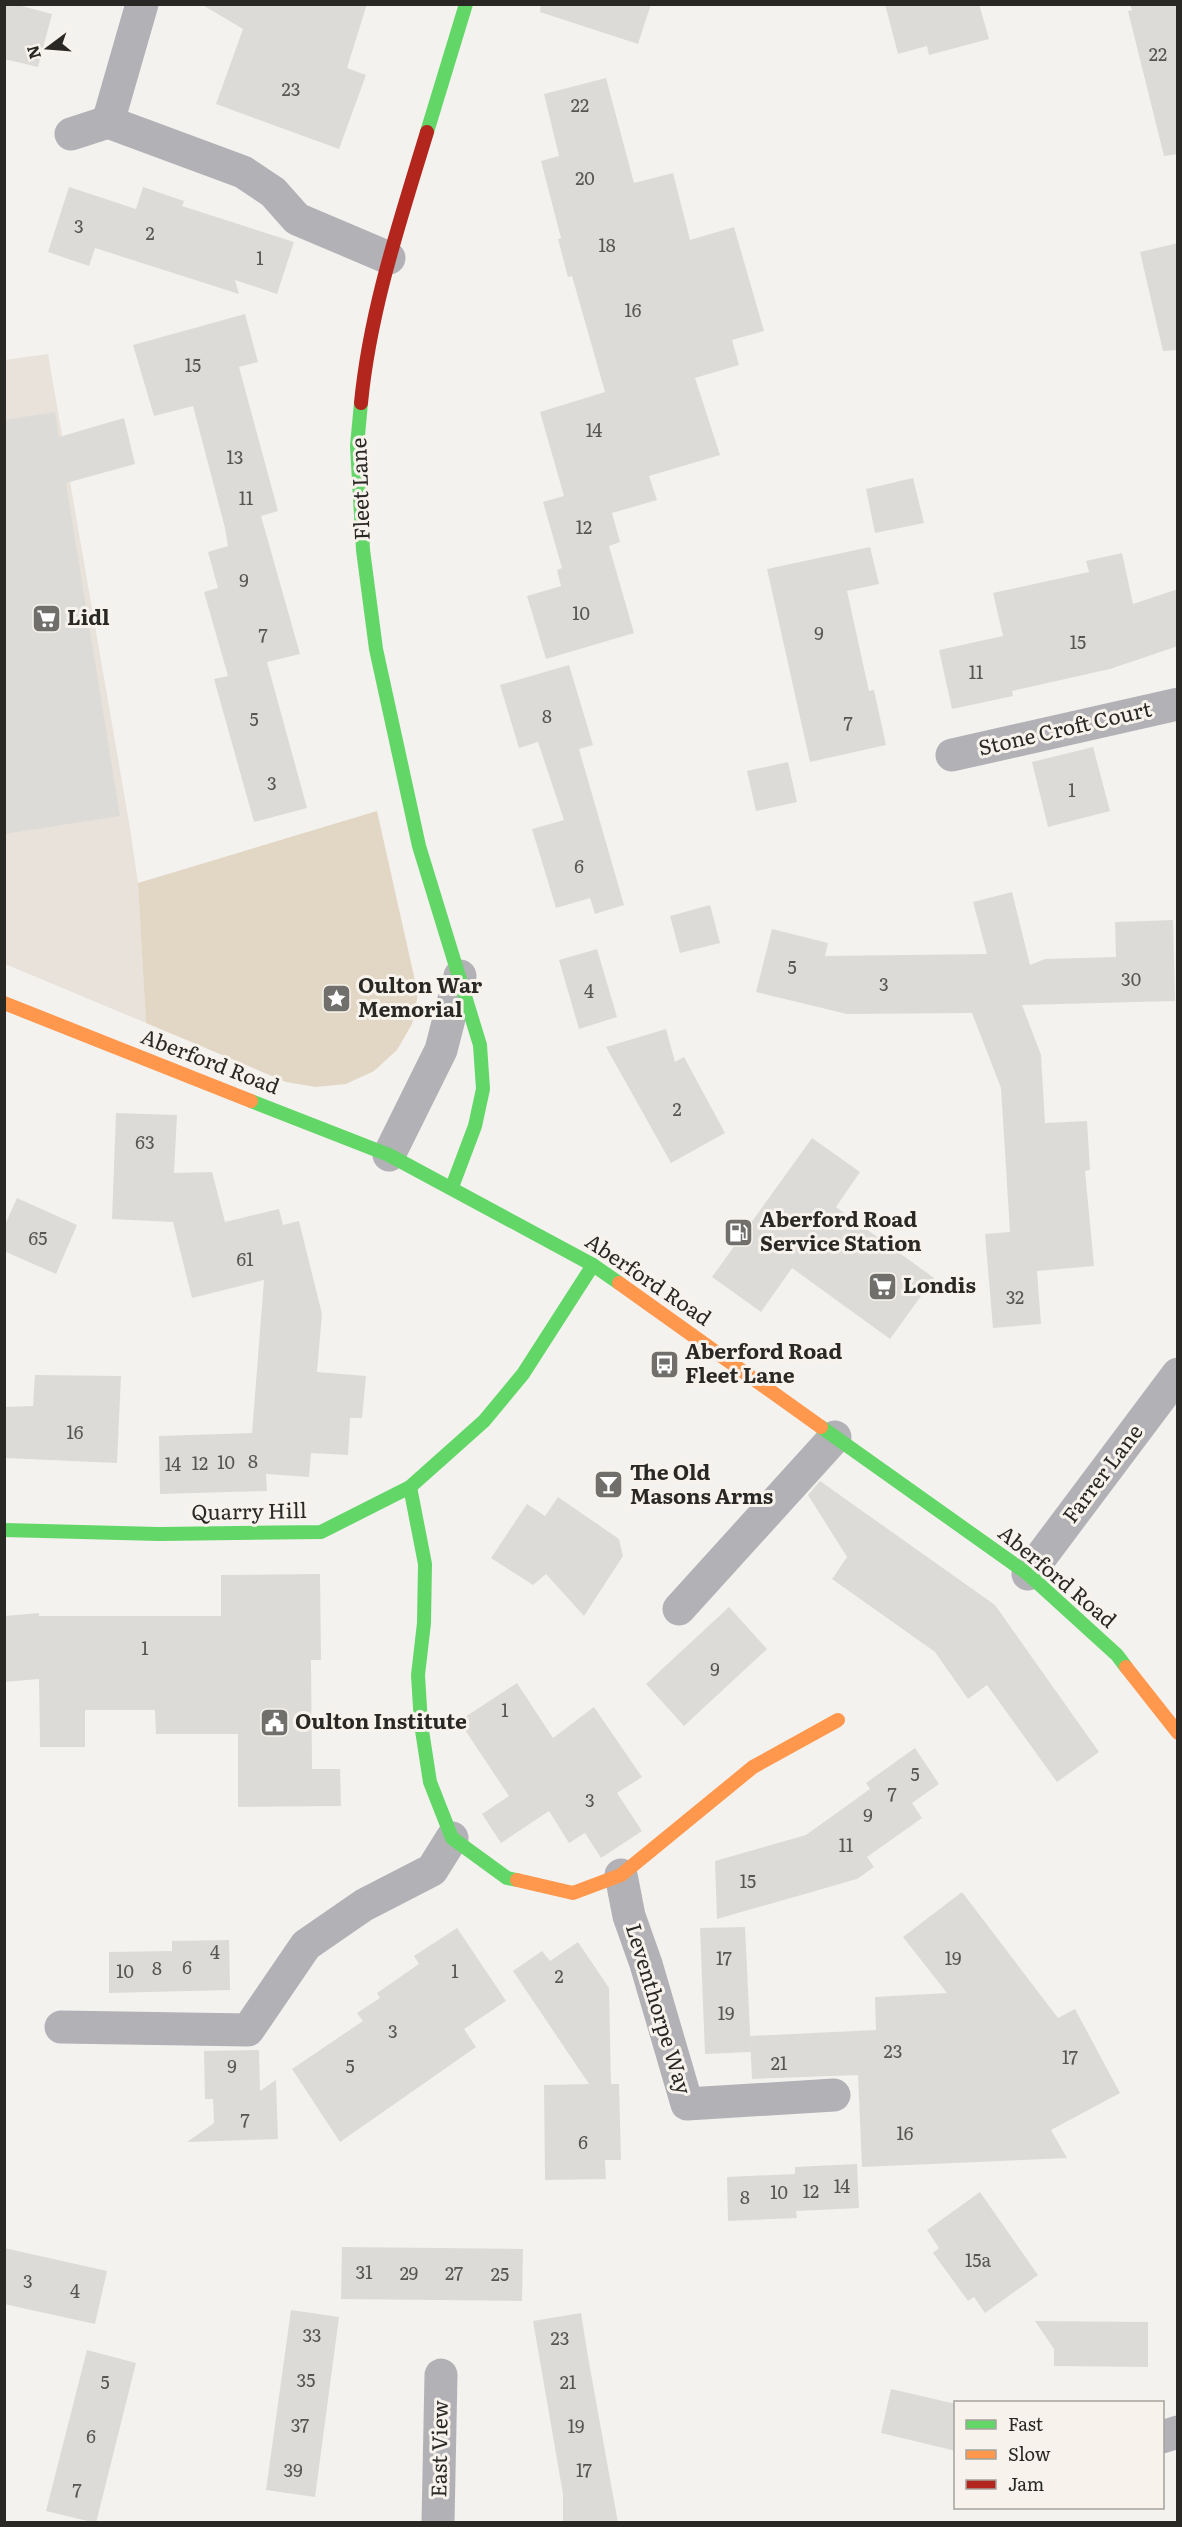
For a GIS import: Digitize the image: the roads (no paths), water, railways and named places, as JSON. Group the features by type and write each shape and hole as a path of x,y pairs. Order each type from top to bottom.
{"street":[{"path":"108,122 142,4"},
{"name":"Fleet Lane","path":"452,1186 475,1126 483,1089 480,1045 419,846 376,649 363,550 357,446 365,360 389,258 466,4"},
{"path":"72,134 108,122 243,172 273,192 297,219 389,258"},
{"name":"Stone Croft Court","path":"952,755 1178,704"},
{"path":"389,1155 441,1050 460,976"},
{"name":"Aberford Road","path":"4,1003 389,1155 452,1186 593,1265 1028,1574 1117,1655 1178,1732"},
{"name":"Quarry Hill","path":"4,1530 159,1534 321,1532 410,1487 484,1421 523,1374 593,1265"},
{"name":"Farrer Lane","path":"1028,1574 1178,1374"},
{"path":"679,1609 835,1437"},
{"path":"410,1487 425,1564 424,1623 418,1675 421,1724 430,1782 452,1838 507,1878 573,1893 621,1875 753,1767 838,1720"},
{"path":"61,2027 248,2030 306,1945 364,1905 432,1870 452,1838"},
{"name":"Leventhorpe Way","path":"621,1875 629,1916 646,1964 687,2104 834,2095"},
{"name":"East View","path":"438,2523 441,2375"}],"place":[{"name":"Lidl","path":"46,618"},
{"name":"Oulton War Memorial","path":"337,998"},
{"name":"Aberford Road Service Station","path":"739,1232"},
{"name":"Londis","path":"882,1286"},
{"name":"Aberford Road Fleet Lane","path":"664,1364"},
{"name":"The Old Masons Arms","path":"609,1485"},
{"name":"Oulton Institute","path":"274,1722"}]}
